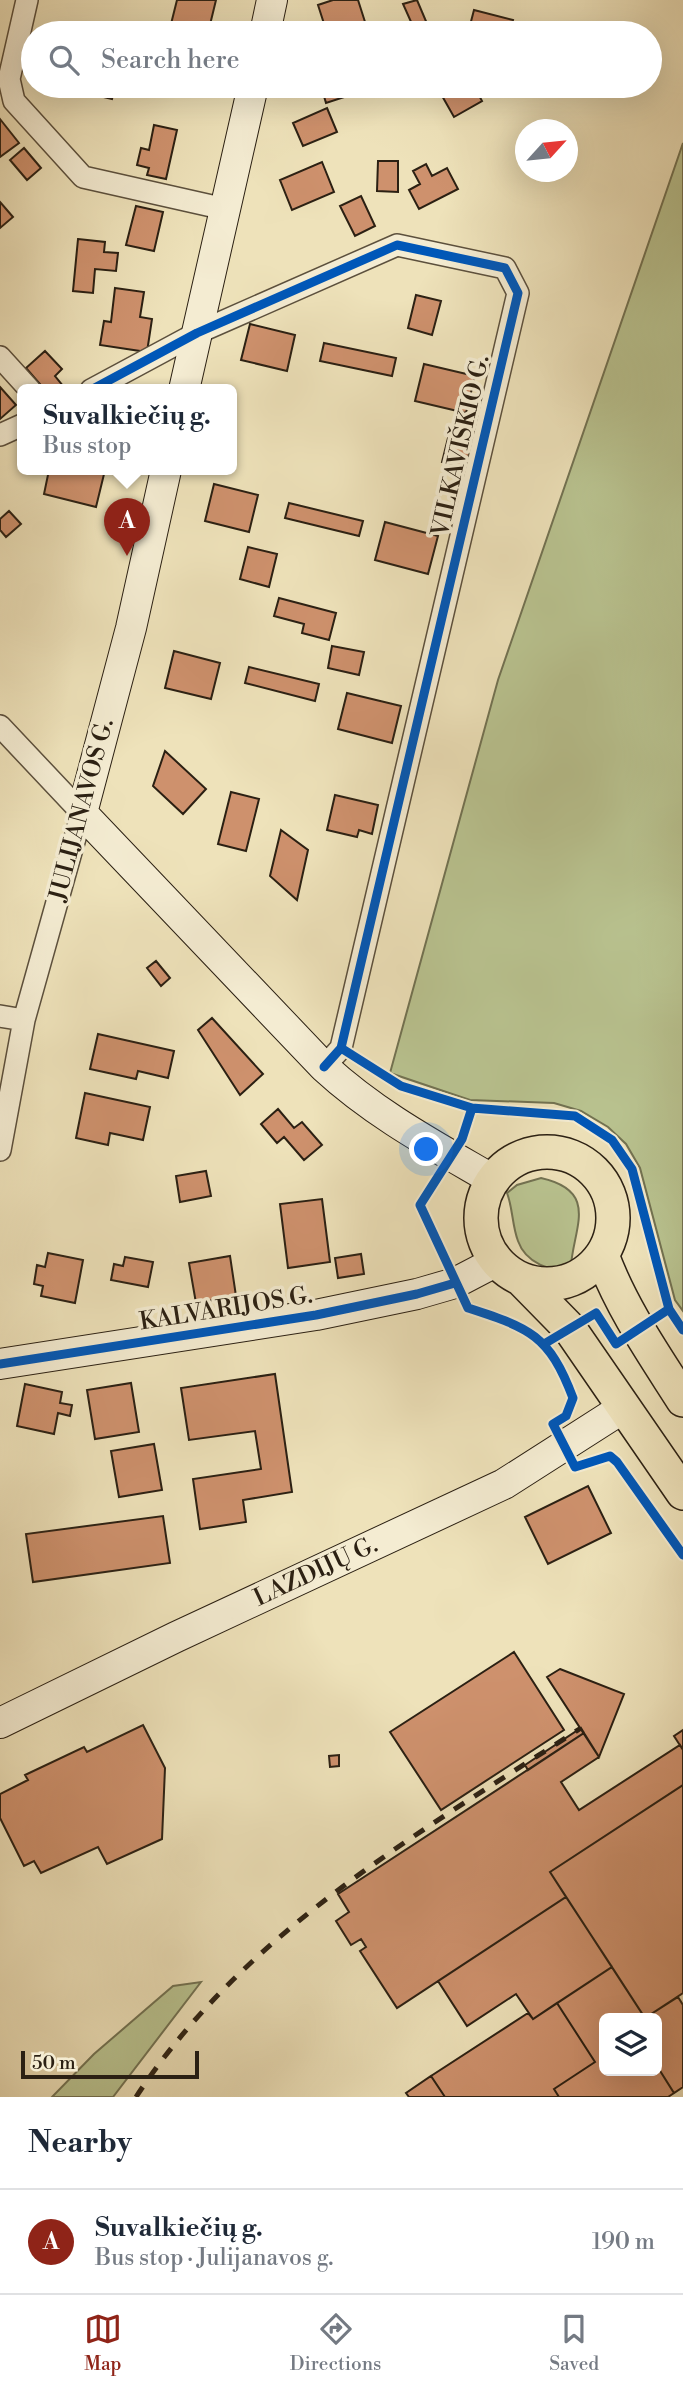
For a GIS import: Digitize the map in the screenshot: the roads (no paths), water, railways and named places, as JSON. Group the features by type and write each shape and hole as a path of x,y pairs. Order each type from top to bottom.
{"main road":[{"path":"267,21 272,0"},
{"path":"185,384 250,98"},
{"name":"JULIJANAVOS G.","path":"82,813 131,628 165,475"},
{"path":"82,813 324,1067 358,1098 493,1180"},
{"path":"509,1270 543,1284 566,1281 586,1271 602,1255 612,1231 612,1206 603,1183 586,1164 563,1153 538,1152 514,1160 493,1180 483,1199 481,1221 485,1242 509,1270 569,1329 683,1493"},
{"path":"602,1255 611,1280 638,1329 683,1400"},
{"name":"KALVARIJOS G.","path":"0,1364 316,1315 418,1294 509,1270"},
{"name":"LAZDIJŲ G.","path":"0,1723 504,1483 623,1408"}],"street":[{"path":"22,21 27,0"},
{"path":"21,26 9,79 10,89 15,101 83,177 225,209"},
{"name":"VILKAVIŠKIO G.","path":"102,384 197,333 397,245 505,268 518,293 341,1048 324,1067"},
{"path":"0,357 25,384"},
{"path":"0,435 17,427"},
{"path":"0,726 82,813"},
{"name":"JULIJANAVOS G.","path":"0,1150 24,1020 82,813"},
{"path":"0,1016 24,1020"}],"railway":[{"path":"136,2097 179,2038 228,1984 282,1935 397,1847 581,1728"}],"place":[{"name":"Suvalkiečių g.","path":"127,556"}]}
